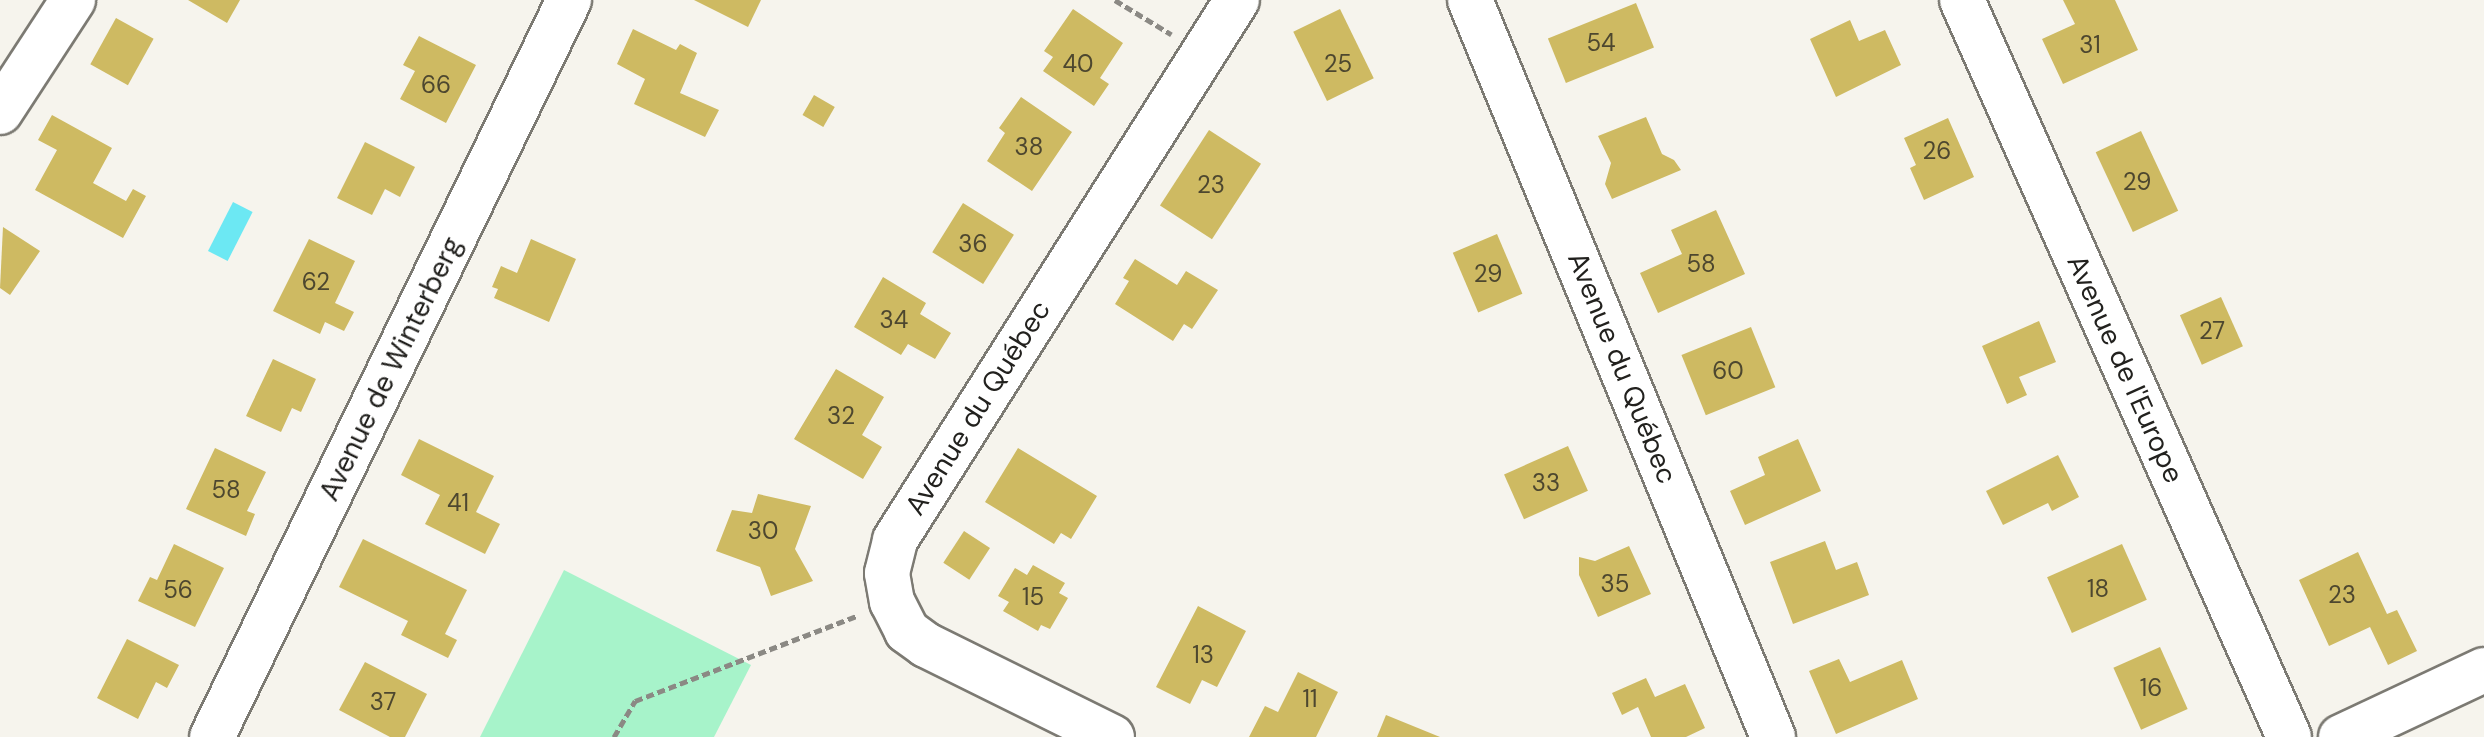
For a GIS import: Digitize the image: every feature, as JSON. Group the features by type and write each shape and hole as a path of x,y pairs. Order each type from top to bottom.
{"street":[{"path":"0,112 73,0"},
{"name":"Avenue de Winterberg","path":"212,737 569,0"},
{"name":"Avenue du Québec","path":"1112,737 926,645 907,631 892,602 887,573 895,540 1237,0"},
{"name":"Avenue du Québec","path":"1470,0 1773,737"},
{"name":"Avenue de l'Europe","path":"1962,0 2289,737"},
{"path":"2341,737 2484,670"}],"path":[{"path":"1115,0 1202,53"},
{"path":"614,737 635,701 892,602"}],"green space":[{"path":"564,570 751,665 714,737 480,737"}],"water":[{"path":"233,202 253,212 228,261 208,251"}],"building":[{"path":"188,0 240,0 227,23"},
{"path":"694,0 761,0 748,27"},
{"path":"2063,0 2115,0 2138,50 2063,84 2042,39 2075,24"},
{"path":"1636,3 1654,48 1566,83 1548,39"},
{"path":"1073,9 1123,43 1100,78 1109,84 1094,106 1043,71 1053,57 1044,51"},
{"path":"1340,9 1374,78 1327,101 1293,32"},
{"path":"116,18 154,39 128,85 90,64"},
{"path":"1850,20 1859,41 1885,30 1901,65 1836,97 1810,39"},
{"path":"633,29 676,50 680,44 697,53 680,93 719,110 705,137 634,104 645,79 617,64"},
{"path":"419,36 476,65 446,123 400,99 415,71 403,65"},
{"path":"814,95 835,107 823,127 802,115"},
{"path":"1021,97 1072,132 1032,191 987,161 1005,133 999,128"},
{"path":"52,115 112,148 93,183 126,201 133,189 146,196 123,238 35,190 57,150 38,140"},
{"path":"1646,117 1662,154 1674,160 1681,170 1612,199 1605,184 1611,163 1598,136"},
{"path":"1948,118 1974,177 1924,200 1910,168 1916,165 1904,138"},
{"path":"1209,130 1261,164 1212,239 1160,205"},
{"path":"2141,131 2178,211 2133,232 2096,152"},
{"path":"365,142 415,167 400,197 385,189 372,215 337,198"},
{"path":"963,203 1014,235 983,284 932,252"},
{"path":"1716,210 1745,274 1658,313 1640,273 1682,254 1671,230"},
{"path":"3,227 40,251 10,295 0,288"},
{"path":"1497,234 1522,294 1478,313 1453,253"},
{"path":"309,239 355,261 335,303 354,312 344,331 325,322 320,334 273,311"},
{"path":"531,239 576,259 549,322 494,298 498,289 492,287 501,266 517,273"},
{"path":"1135,259 1177,285 1186,271 1218,290 1192,329 1184,324 1173,341 1115,304 1129,281 1123,278"},
{"path":"883,277 926,303 920,314 951,333 935,359 908,344 901,355 854,327"},
{"path":"2221,297 2243,346 2202,365 2180,315"},
{"path":"2039,321 2056,362 2019,377 2027,395 2007,404 1982,346"},
{"path":"1751,327 1775,387 1706,415 1681,355"},
{"path":"273,359 316,379 301,412 292,408 281,432 246,416"},
{"path":"836,369 884,397 862,435 882,447 863,479 794,439"},
{"path":"419,439 494,476 476,512 500,524 485,554 425,524 440,495 401,475"},
{"path":"1798,439 1821,491 1745,525 1730,491 1765,475 1758,457"},
{"path":"1568,446 1588,491 1524,519 1504,474"},
{"path":"215,448 266,472 247,511 255,514 246,536 186,509"},
{"path":"1018,448 1097,496 1071,539 1061,533 1054,544 985,502"},
{"path":"2058,455 2079,497 2052,511 2048,503 2003,525 1986,491"},
{"path":"758,494 811,506 795,549 813,581 771,596 760,567 716,551 732,510 752,513"},
{"path":"964,531 990,548 969,580 943,563"},
{"path":"363,539 467,590 445,634 457,640 448,658 401,635 408,621 339,587"},
{"path":"1825,541 1836,570 1857,562 1869,595 1793,624 1770,562"},
{"path":"174,544 224,568 195,627 138,601 150,577 157,580"},
{"path":"2122,544 2147,600 2072,633 2047,577"},
{"path":"1629,546 1651,594 1598,617 1579,575 1579,557 1595,561"},
{"path":"2358,552 2387,614 2397,610 2417,651 2388,665 2370,627 2329,646 2299,580"},
{"path":"1033,565 1065,583 1059,593 1068,598 1050,629 1041,625 1038,631 1003,611 1009,602 998,596 1015,568 1027,575"},
{"path":"1198,606 1246,631 1217,687 1202,680 1190,704 1156,687"},
{"path":"127,639 179,665 167,688 156,682 138,719 97,698"},
{"path":"2160,647 2188,709 2141,730 2113,668"},
{"path":"1839,659 1850,682 1902,660 1918,699 1836,734 1809,671"},
{"path":"365,662 427,694 405,737 390,737 339,710"},
{"path":"1298,672 1338,692 1316,737 1249,737 1265,706 1278,712"},
{"path":"1646,678 1655,697 1685,684 1705,728 1686,737 1651,737 1638,707 1622,715 1612,693"},
{"path":"1386,715 1440,737 1377,737"}]}
